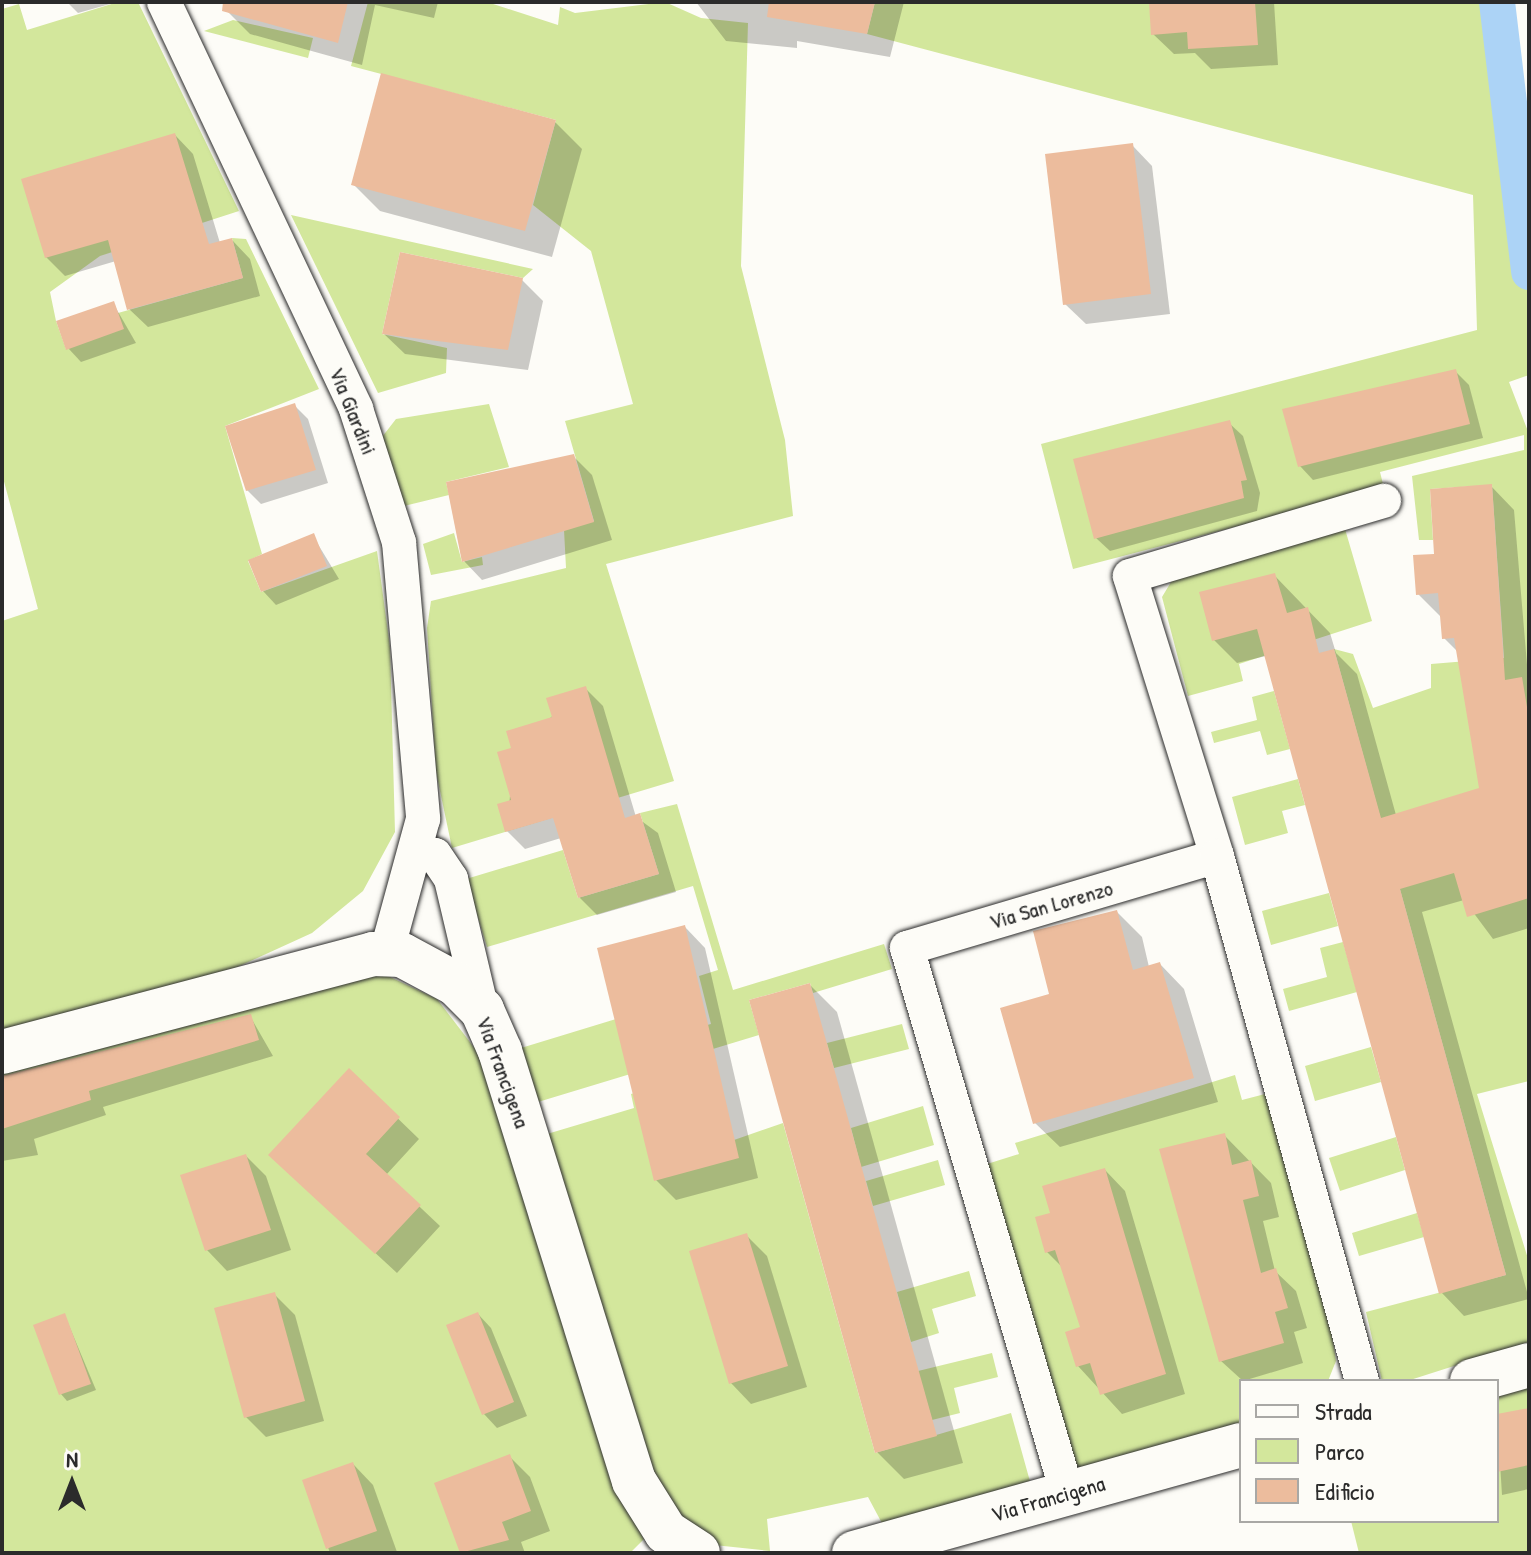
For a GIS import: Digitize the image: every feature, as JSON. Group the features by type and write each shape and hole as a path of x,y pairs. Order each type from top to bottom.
{"street":[{"name":"Via Giardini","path":"164,2 356,409 388,504 402,568 423,793 418,852 386,954"},
{"path":"1361,1379 1217,856 1130,576 1384,501"},
{"path":"418,852 435,855 448,871 482,1010"},
{"name":"Via San Lorenzo","path":"1067,1492 907,948 1217,856"},
{"path":"2,1052 331,961 386,954"},
{"name":"Via Francigena","path":"386,954 456,984 482,1010 634,1481 666,1532 698,1553"},
{"path":"1479,1379 1529,1365"},
{"name":"Via Francigena","path":"854,1553 1239,1446"}],"green space":[{"path":"118,2 138,2 239,211 100,256 50,292 56,321 66,349 118,313 243,278 232,238 246,239 319,389 225,426 262,554 248,561 261,592 377,551 390,647 395,832 363,891 312,933 233,969 2,1033 2,621 38,609 2,474 2,9 19,4 27,30"},
{"path":"368,2 487,2 558,25 560,7 575,13 665,2 701,18 748,23 741,266 785,440 793,516 606,564 674,781 452,848 436,772 427,628 431,601 566,568 564,530 594,521 565,421 633,404 591,251 533,205 556,120 351,66"},
{"path":"875,2 1510,2 1529,167 1529,375 1509,382 1529,434 1529,1081 1477,1094 1529,1262 1529,1342 1413,1379 1382,1379 1366,1312 1506,1275 1334,649 1353,654 1373,708 1431,688 1431,664 1504,658 1492,485 1430,489 1433,540 1419,540 1412,476 1524,450 1524,435 1380,472 1384,488 1073,569 1041,444 1477,330 1473,195 867,34"},
{"path":"233,20 313,38 308,58 204,31"},
{"path":"291,215 533,269 523,278 400,252 382,334 447,348 446,373 378,393"},
{"path":"489,404 509,467 446,482 449,495 404,506 382,437 396,419"},
{"path":"1345,529 1372,621 1239,664 1243,681 1188,696 1162,597 1174,577"},
{"path":"454,533 462,562 482,557 483,565 431,575 423,544"},
{"path":"1274,691 1290,749 1267,755 1260,731 1214,743 1211,732 1257,720 1252,697"},
{"path":"1298,779 1305,805 1282,811 1288,833 1245,845 1232,797"},
{"path":"677,804 733,990 884,944 892,969 813,993 810,983 749,1000 759,1035 538,1102 521,1048 616,1019 624,1047 711,1024 699,976 718,970 693,886 487,947 466,879 563,850 578,898 659,874 640,813"},
{"path":"1329,893 1338,926 1271,945 1262,911"},
{"path":"1343,942 1357,992 1289,1011 1283,989 1327,977 1320,948"},
{"path":"388,976 437,999 486,1063 612,1473 644,1539 630,1553 2,1553 2,1074 347,977"},
{"path":"902,1024 909,1049 834,1068 827,1043"},
{"path":"1371,1047 1381,1082 1315,1101 1305,1066"},
{"path":"716,1072 734,1140 783,1123 875,1453 1011,1413 1031,1485 884,1527 868,1497 767,1519 770,1551 714,1545 662,1500 547,1134 634,1108 631,1094"},
{"path":"1235,1075 1242,1100 1265,1094 1332,1332 1336,1361 1329,1379 1239,1379 1239,1428 1079,1475 987,1164 1019,1154 1015,1143"},
{"path":"923,1106 934,1145 861,1167 851,1128"},
{"path":"1396,1137 1405,1170 1340,1191 1329,1158"},
{"path":"938,1160 945,1185 873,1206 866,1181"},
{"path":"1417,1213 1424,1237 1359,1256 1352,1233"},
{"path":"969,1271 976,1296 932,1309 939,1333 911,1342 897,1292"},
{"path":"992,1353 998,1377 954,1388 960,1413 932,1420 918,1371"},
{"path":"1529,1384 1529,1553 1359,1553 1352,1523 1499,1523 1499,1391"}],"building":[{"path":"223,2 348,2 338,43 222,11"},
{"path":"769,2 875,2 867,34 767,17"},
{"path":"1149,2 1255,2 1258,45 1188,49 1187,32 1151,35"},
{"path":"381,73 556,120 525,231 351,185"},
{"path":"175,133 209,244 232,238 243,278 127,310 108,240 45,258 21,179"},
{"path":"1133,143 1151,294 1063,305 1045,154"},
{"path":"400,252 523,278 508,350 382,334"},
{"path":"114,301 124,329 66,350 56,321"},
{"path":"1456,369 1470,424 1298,467 1282,409"},
{"path":"295,403 316,470 246,491 225,426"},
{"path":"1230,420 1247,480 1241,481 1244,498 1094,539 1073,459"},
{"path":"574,454 594,522 462,562 446,482"},
{"path":"1492,484 1505,680 1522,677 1529,719 1529,898 1467,917 1454,873 1400,889 1506,1275 1439,1294 1257,629 1212,641 1199,592 1275,573 1287,613 1308,607 1319,653 1334,649 1381,818 1479,788 1454,638 1442,639 1438,593 1416,595 1413,555 1434,554 1430,489"},
{"path":"314,533 327,566 261,592 248,560"},
{"path":"586,686 625,818 640,813 659,874 578,898 553,818 505,832 497,804 511,800 497,752 511,748 506,731 552,717 546,698"},
{"path":"1117,910 1133,970 1160,962 1194,1078 1033,1124 1000,1008 1049,994 1033,931"},
{"path":"685,925 739,1158 654,1181 597,948"},
{"path":"810,983 937,1436 875,1453 749,1000"},
{"path":"251,1014 259,1040 89,1091 91,1100 2,1129 2,1076"},
{"path":"349,1068 400,1117 366,1154 421,1205 375,1254 268,1155"},
{"path":"1225,1133 1232,1165 1251,1160 1259,1196 1243,1200 1261,1273 1276,1268 1288,1308 1275,1312 1284,1343 1219,1362 1159,1149"},
{"path":"246,1154 271,1230 205,1251 180,1175"},
{"path":"1105,1168 1166,1374 1100,1395 1090,1363 1076,1367 1065,1332 1080,1327 1055,1250 1045,1253 1035,1217 1050,1213 1042,1186"},
{"path":"747,1233 788,1366 729,1384 689,1251"},
{"path":"275,1292 305,1401 244,1418 214,1308"},
{"path":"478,1312 514,1402 482,1415 446,1325"},
{"path":"65,1313 91,1384 59,1395 33,1325"},
{"path":"1529,1408 1529,1465 1499,1472 1499,1414"},
{"path":"510,1454 531,1511 502,1522 509,1540 460,1553 434,1483"},
{"path":"353,1462 377,1531 326,1549 302,1480"}],"waterway":[{"path":"1497,2 1529,272"}]}
